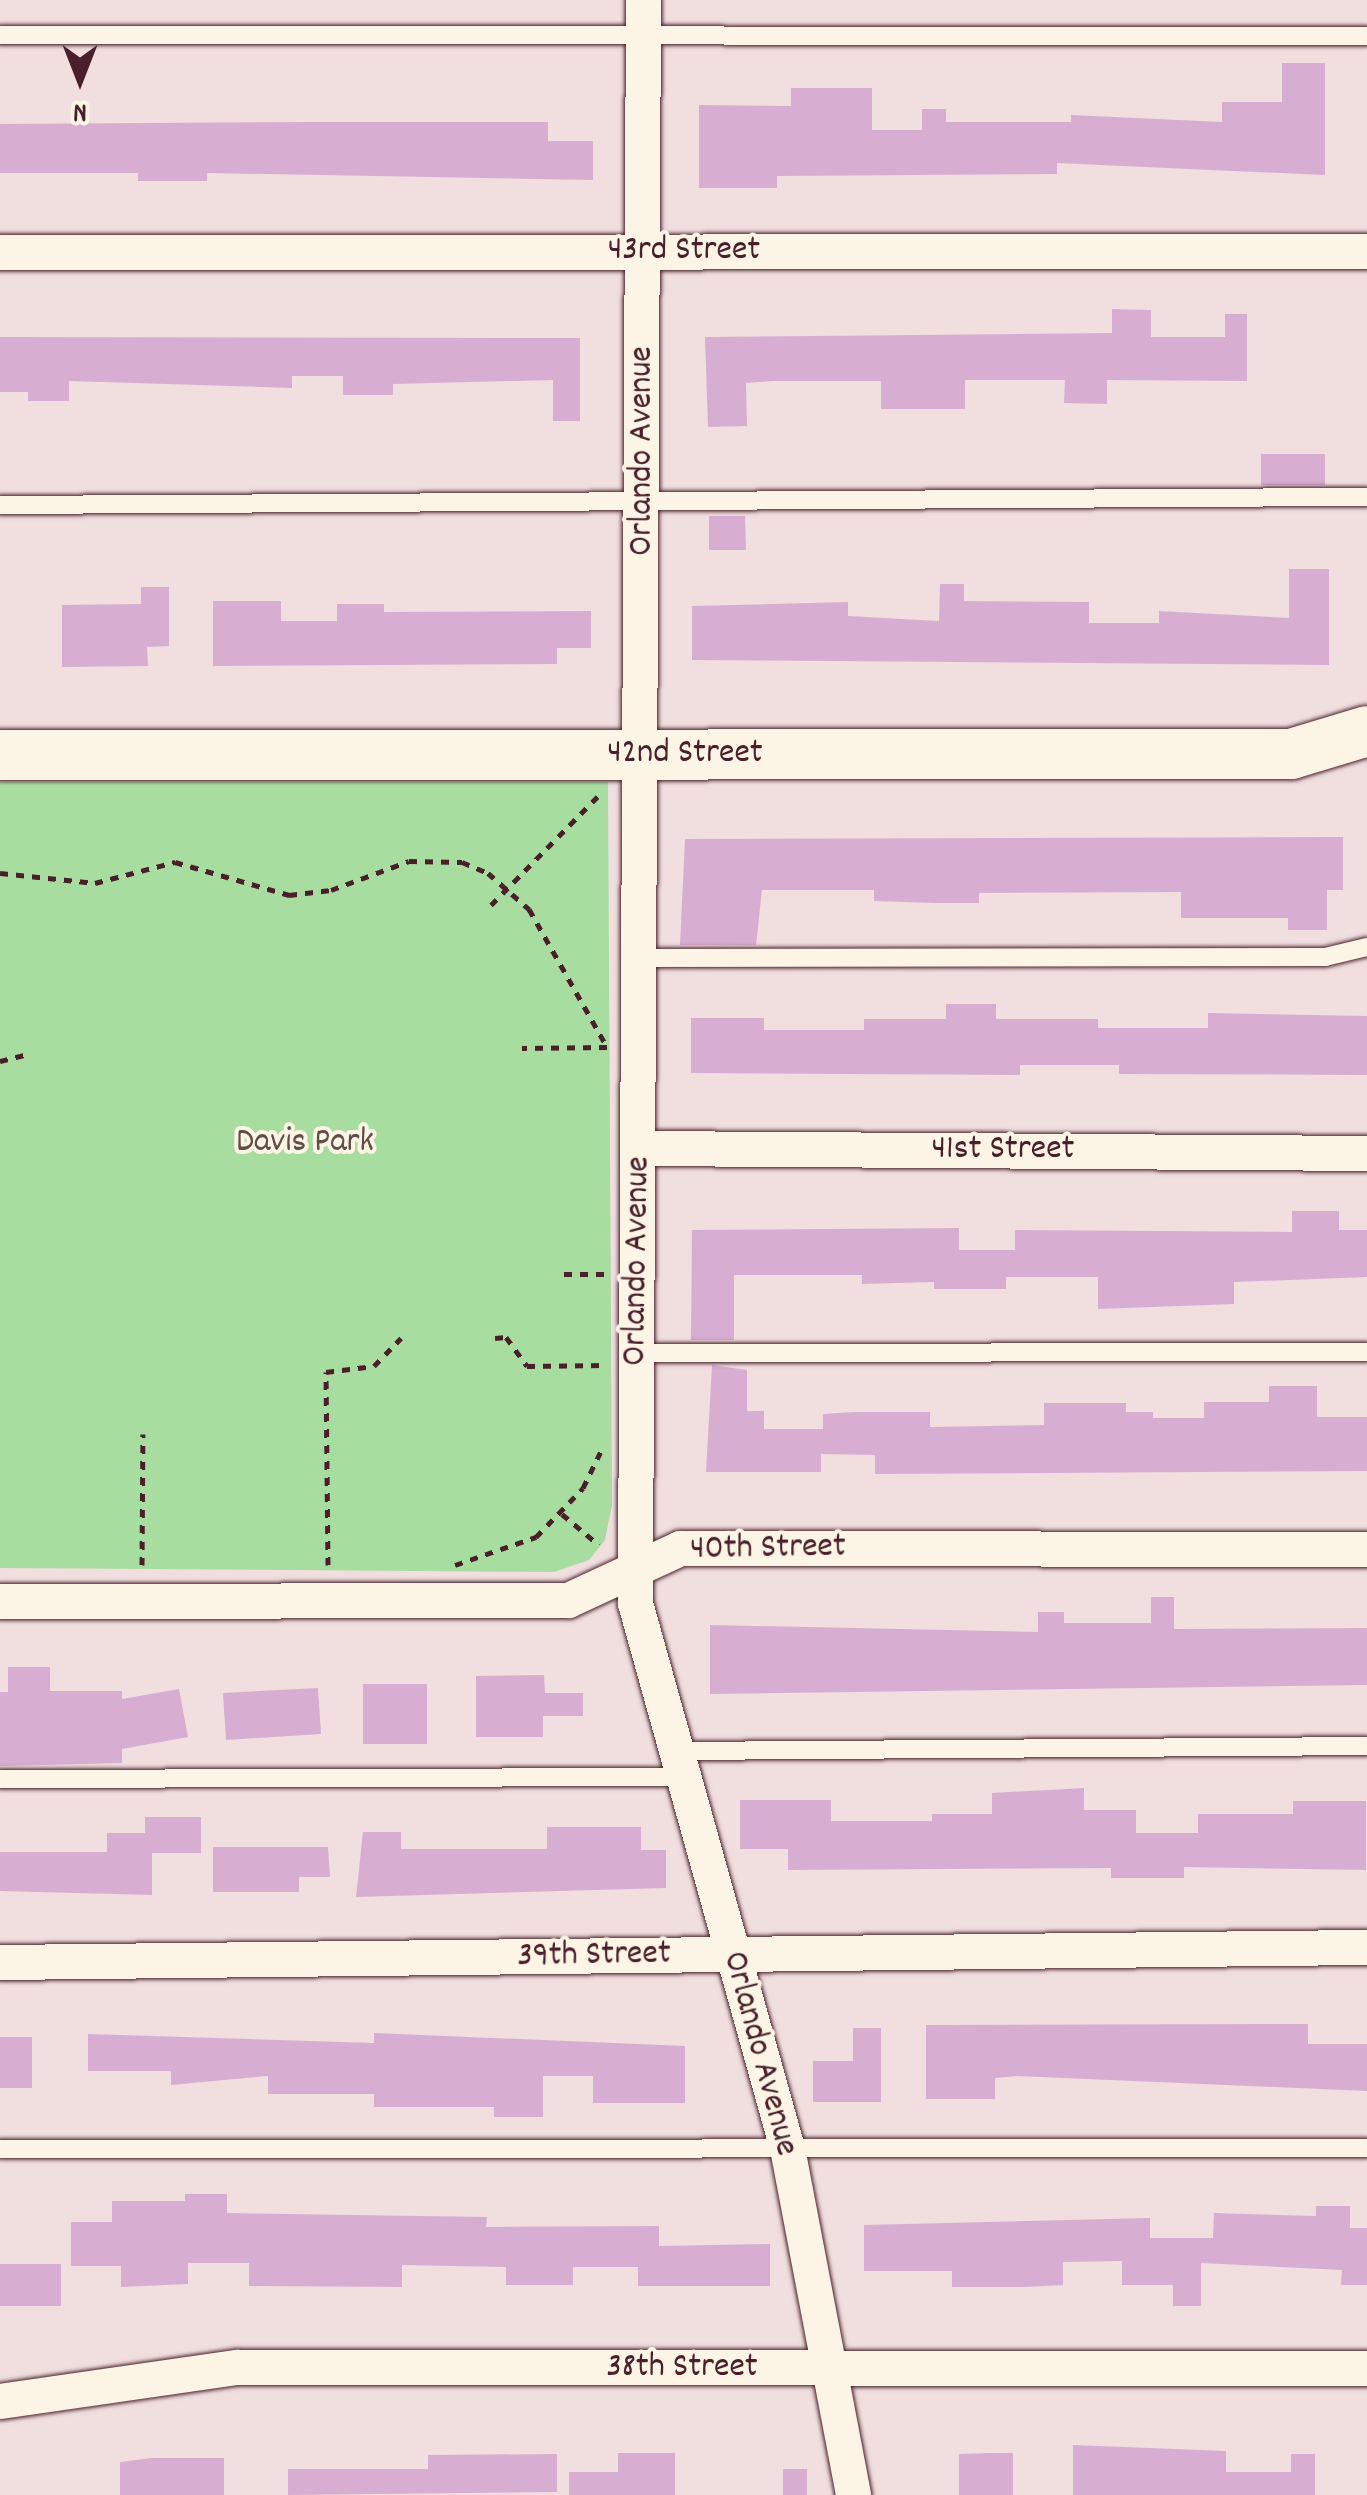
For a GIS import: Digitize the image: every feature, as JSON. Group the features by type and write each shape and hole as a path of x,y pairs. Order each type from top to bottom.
{"street":[{"name":"Orlando Avenue","path":"643,16 640,1148 624,1359 635,1603 787,2148 853,2495"},
{"name":"43rd Street","path":"0,252 1367,251"},
{"name":"42nd Street","path":"0,756 1291,754 1367,732"},
{"name":"41st Street","path":"640,1148 1367,1153"},
{"name":"40th Street","path":"0,1601 568,1600 680,1548 1367,1549"},
{"name":"39th Street","path":"0,1962 1367,1947"},
{"name":"38th Street","path":"0,2400 237,2367 1367,2368"}],"lane":[{"path":"0,35 643,16 1367,36"},
{"path":"0,505 1367,497"},
{"path":"641,958 1326,957 1367,947"},
{"path":"624,1359 1367,1352"},
{"path":"0,1780 1367,1746"},
{"path":"0,2149 1367,2148"}],"path":[{"path":"491,905 606,787"},
{"path":"0,873 95,883 176,862 290,895 434,859 488,872 508,887 551,939 607,1047 522,1048"},
{"path":"0,1061 28,1054"},
{"path":"564,1274 609,1274"},
{"path":"496,1338 506,1337 527,1366 624,1359"},
{"path":"328,1565 326,1372 374,1366 401,1338"},
{"path":"455,1566 507,1553 562,1514 598,1464 608,1430"},
{"path":"142,1565 143,1434"},
{"path":"562,1514 599,1545"}],"green space":[{"name":"Davis Park","path":"0,782 608,782 612,1505 605,1540 589,1560 554,1572 0,1568"}],"building":[{"path":"1282,63 1325,63 1325,175 1057,163 1057,174 777,176 777,188 699,188 699,105 791,106 791,88 872,88 872,130 922,130 922,109 946,109 946,122 1071,122 1071,115 1222,122 1222,102 1282,102"},
{"path":"548,122 548,141 593,141 593,180 207,173 207,181 138,181 138,173 0,173 0,124"},
{"path":"1112,309 1151,310 1151,337 1225,337 1225,314 1247,314 1247,381 1107,380 1107,404 1064,403 1065,380 965,380 965,409 881,409 881,381 746,383 747,426 708,427 705,337 1112,333"},
{"path":"0,337 580,338 580,421 553,421 553,380 393,384 393,395 343,395 343,376 292,376 292,388 69,381 69,401 28,401 28,392 0,392"},
{"path":"1261,454 1325,454 1325,485 1261,485"},
{"path":"709,516 745,516 746,550 709,550"},
{"path":"1289,569 1329,569 1329,665 692,660 692,606 848,602 848,616 939,621 940,584 964,584 964,601 1089,602 1089,623 1159,623 1159,611 1289,618"},
{"path":"141,587 169,587 169,646 147,647 148,666 62,667 62,605 141,604"},
{"path":"213,601 281,601 281,621 337,621 337,604 384,604 384,612 591,611 591,648 557,648 557,664 213,666"},
{"path":"1343,837 1343,890 1327,890 1327,930 1288,930 1288,918 1181,918 1181,892 979,893 979,903 935,903 874,901 874,890 762,890 756,945 680,945 685,839"},
{"path":"946,1004 996,1004 996,1019 1098,1019 1098,1028 1208,1028 1208,1013 1367,1016 1367,1075 1119,1074 1119,1065 1020,1065 1020,1075 691,1073 691,1018 764,1018 764,1030 864,1030 864,1019 946,1019"},
{"path":"1292,1211 1339,1211 1339,1230 1367,1230 1367,1277 1234,1282 1234,1304 1098,1309 1098,1277 1006,1277 1006,1289 934,1289 934,1282 862,1284 862,1275 734,1275 734,1340 691,1340 692,1230 959,1228 959,1250 1015,1250 1015,1230 1292,1232"},
{"path":"712,1365 747,1370 747,1411 764,1411 764,1429 823,1429 823,1414 854,1412 930,1412 930,1427 1044,1425 1044,1403 1126,1403 1126,1412 1153,1412 1153,1418 1204,1418 1204,1402 1269,1402 1269,1386 1317,1386 1317,1417 1367,1417 1367,1471 875,1474 875,1455 821,1454 821,1472 706,1472"},
{"path":"1151,1597 1174,1597 1174,1629 1367,1628 1367,1685 710,1694 710,1625 1038,1632 1038,1612 1064,1612 1064,1623 1151,1623"},
{"path":"8,1667 50,1667 50,1691 122,1691 122,1699 179,1689 188,1737 122,1749 122,1763 0,1766 0,1692 8,1692"},
{"path":"544,1675 545,1693 583,1693 583,1716 543,1716 543,1737 476,1737 476,1676"},
{"path":"363,1684 427,1684 427,1744 363,1744"},
{"path":"318,1688 321,1734 226,1740 223,1693"},
{"path":"1084,1788 1084,1810 1136,1810 1136,1833 1198,1833 1198,1814 1293,1814 1293,1801 1366,1801 1366,1870 1184,1867 1184,1878 1111,1878 1111,1868 788,1870 788,1849 740,1849 740,1800 831,1800 831,1821 932,1821 932,1814 992,1814 992,1793"},
{"path":"145,1817 201,1817 201,1853 152,1853 152,1895 0,1891 0,1852 107,1852 107,1833 145,1833"},
{"path":"547,1827 641,1827 641,1850 666,1850 666,1888 356,1897 363,1832 401,1832 401,1849 547,1849"},
{"path":"213,1847 328,1847 330,1877 299,1877 299,1892 213,1892"},
{"path":"1308,2024 1308,2044 1367,2044 1367,2091 1017,2076 995,2078 995,2099 926,2099 926,2025"},
{"path":"853,2028 881,2028 881,2102 813,2102 813,2061 853,2061"},
{"path":"374,2033 685,2046 685,2103 593,2103 593,2076 543,2076 543,2117 494,2117 494,2107 374,2107 374,2094 268,2094 268,2076 171,2085 171,2071 88,2071 88,2034 374,2043"},
{"path":"0,2037 32,2037 32,2088 0,2088"},
{"path":"185,2194 227,2194 227,2213 487,2217 486,2227 659,2226 659,2246 770,2244 770,2286 638,2286 638,2267 573,2267 573,2285 506,2285 506,2267 402,2265 402,2287 249,2286 249,2263 188,2263 188,2284 121,2287 121,2266 71,2266 71,2222 112,2222 112,2201 185,2201"},
{"path":"1316,2206 1350,2206 1350,2228 1367,2228 1367,2285 1341,2285 1342,2270 1201,2263 1201,2306 1173,2306 1173,2285 1122,2285 1122,2261 1063,2262 1063,2285 1025,2287 952,2287 952,2271 864,2271 864,2225 1150,2218 1150,2238 1213,2238 1214,2213 1316,2216"},
{"path":"0,2264 61,2264 61,2306 0,2306"},
{"path":"1073,2445 1226,2451 1226,2472 1291,2472 1291,2454 1315,2454 1315,2495 1073,2495"},
{"path":"618,2453 675,2453 675,2495 569,2495 569,2472 618,2472"},
{"path":"1013,2453 1013,2495 959,2495 959,2454"},
{"path":"557,2454 557,2492 288,2495 288,2469 428,2469 428,2455"},
{"path":"224,2458 224,2495 120,2495 120,2462"},
{"path":"783,2469 807,2469 807,2495 783,2495"}]}
